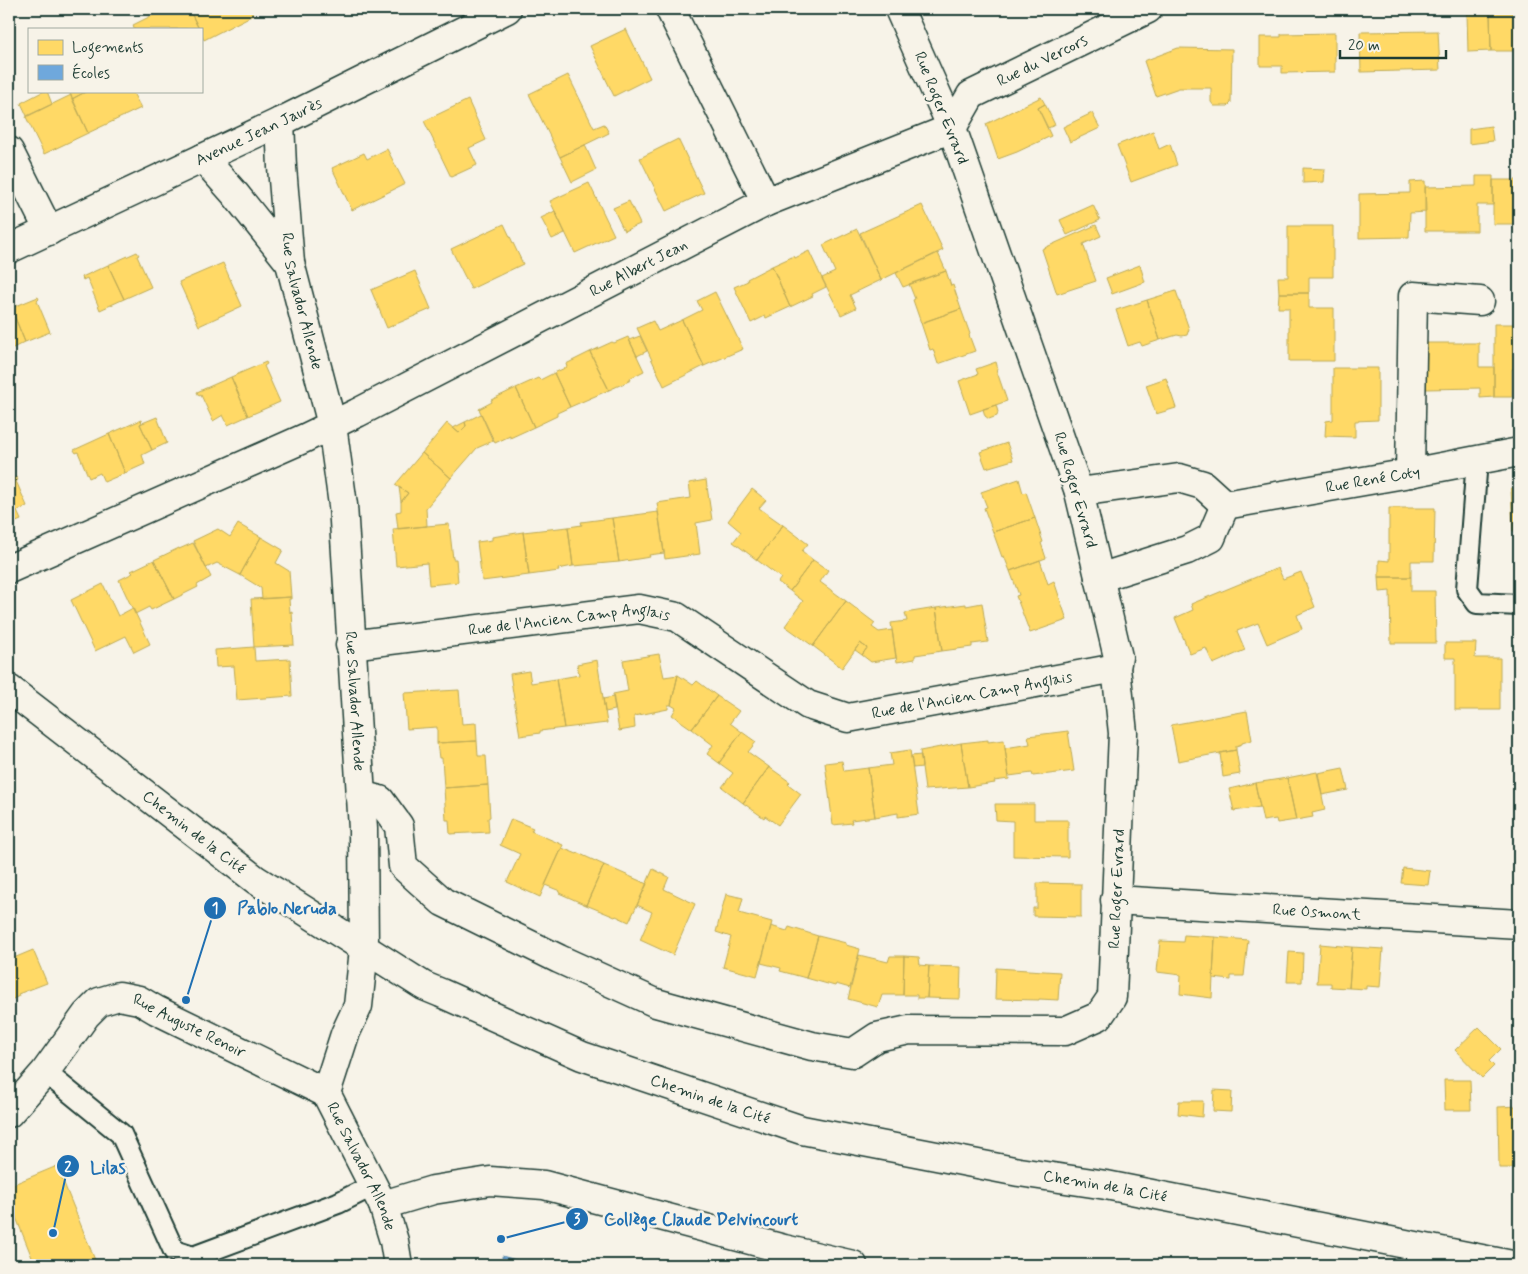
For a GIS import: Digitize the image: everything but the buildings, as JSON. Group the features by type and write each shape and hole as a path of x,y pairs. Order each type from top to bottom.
{"street":[{"name":"Avenue Jean Jaurès","path":"9,249 280,122 507,9"},
{"path":"670,9 766,202"},
{"name":"Rue Roger Evrard","path":"360,795 380,800 399,826 403,866 444,902 559,959 656,1003 812,1046 853,1053 877,1037 909,1030 1065,1031 1099,1016 1112,997 1123,733 1116,668 1118,657 1079,492 952,128 899,9"},
{"name":"Rue du Vercors","path":"952,128 971,94 1148,9"},
{"name":"Rue Salvador Allende","path":"280,122 290,263 332,425 343,505 350,645 363,829 364,949 358,1006 345,1034 326,1093 378,1195 394,1241 398,1265"},
{"name":"Rue Albert Jean","path":"9,569 332,425 766,202 952,128"},
{"path":"9,151 49,231"},
{"path":"203,158 235,194 290,263"},
{"path":"1410,473 1413,296 1480,301"},
{"name":"Rue René Coty","path":"1225,505 1519,452"},
{"path":"1079,492 1179,478 1203,485 1225,505 1211,538 1187,550 1099,578"},
{"name":"Rue de l'Ancien Camp Anglais","path":"350,645 639,608 677,617 808,704 848,718 1116,668"},
{"name":"Chemin de la Cité","path":"9,689 256,880 424,986 582,1056 802,1130 1019,1172 1106,1185 1512,1265"},
{"name":"Rue Osmont","path":"1116,900 1519,924"},
{"name":"Rue Auguste Renoir","path":"9,1113 45,1072 86,1014 99,1002 120,996 139,1000 326,1093"},
{"path":"378,1195 433,1190 490,1181 544,1186 852,1265"}],"lane":[{"path":"1477,460 1467,589 1477,603 1519,605"},
{"path":"45,1072 121,1134 174,1252 193,1257 338,1203 378,1195"}],"place":[{"name":"Pablo Neruda","path":"186,1000"},
{"name":"Lilas","path":"53,1233"},
{"name":"Collège Claude Delvincourt","path":"501,1239"}]}
